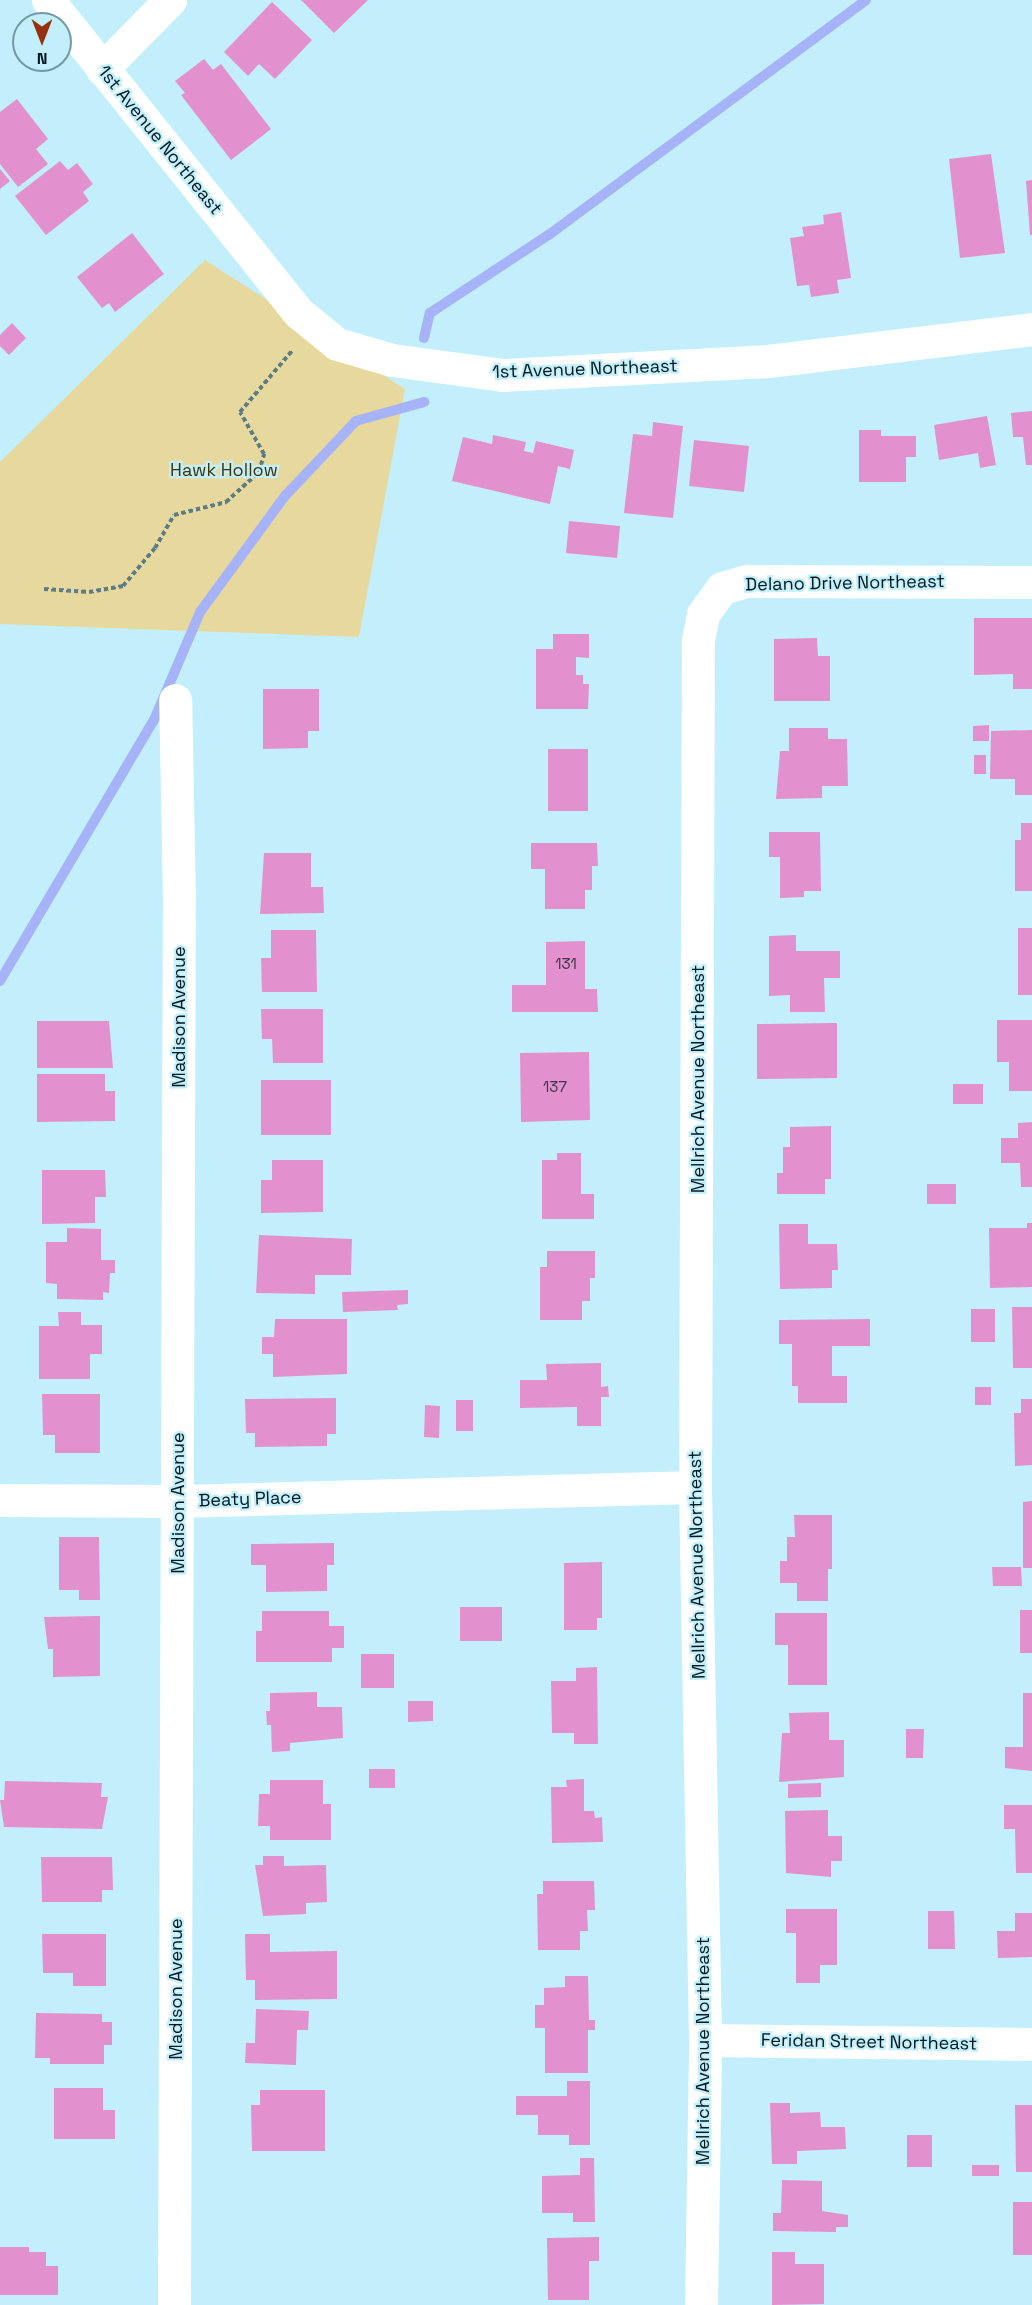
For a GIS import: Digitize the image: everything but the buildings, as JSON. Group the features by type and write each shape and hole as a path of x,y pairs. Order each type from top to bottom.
{"street":[{"name":"1st Avenue Northeast","path":"48,0 299,313 337,344 392,360 502,375 768,361 1032,329"},
{"path":"102,69 170,0"},
{"name":"Delano Drive Northeast","path":"699,825 698,640 703,614 722,588 747,581 1032,582"},
{"name":"Madison Avenue","path":"174,2305 179,900 176,700"},
{"name":"Mellrich Avenue Northeast","path":"699,825 695,1487 705,2040 701,2305"},
{"name":"Beaty Place","path":"0,1500 178,1501 695,1487"},
{"name":"Feridan Street Northeast","path":"705,2040 1032,2044"}],"path":[{"path":"44,589 89,592 123,586 155,548 174,515 226,502 258,472 264,454 240,412 314,325"}],"green space":[{"name":"Hawk Hollow","path":"205,260 405,389 359,637 0,624 0,462"}],"waterway":[{"path":"424,338 430,313 550,234 866,0"},
{"path":"0,981 154,720 200,612 285,496 356,421 424,402"}]}
